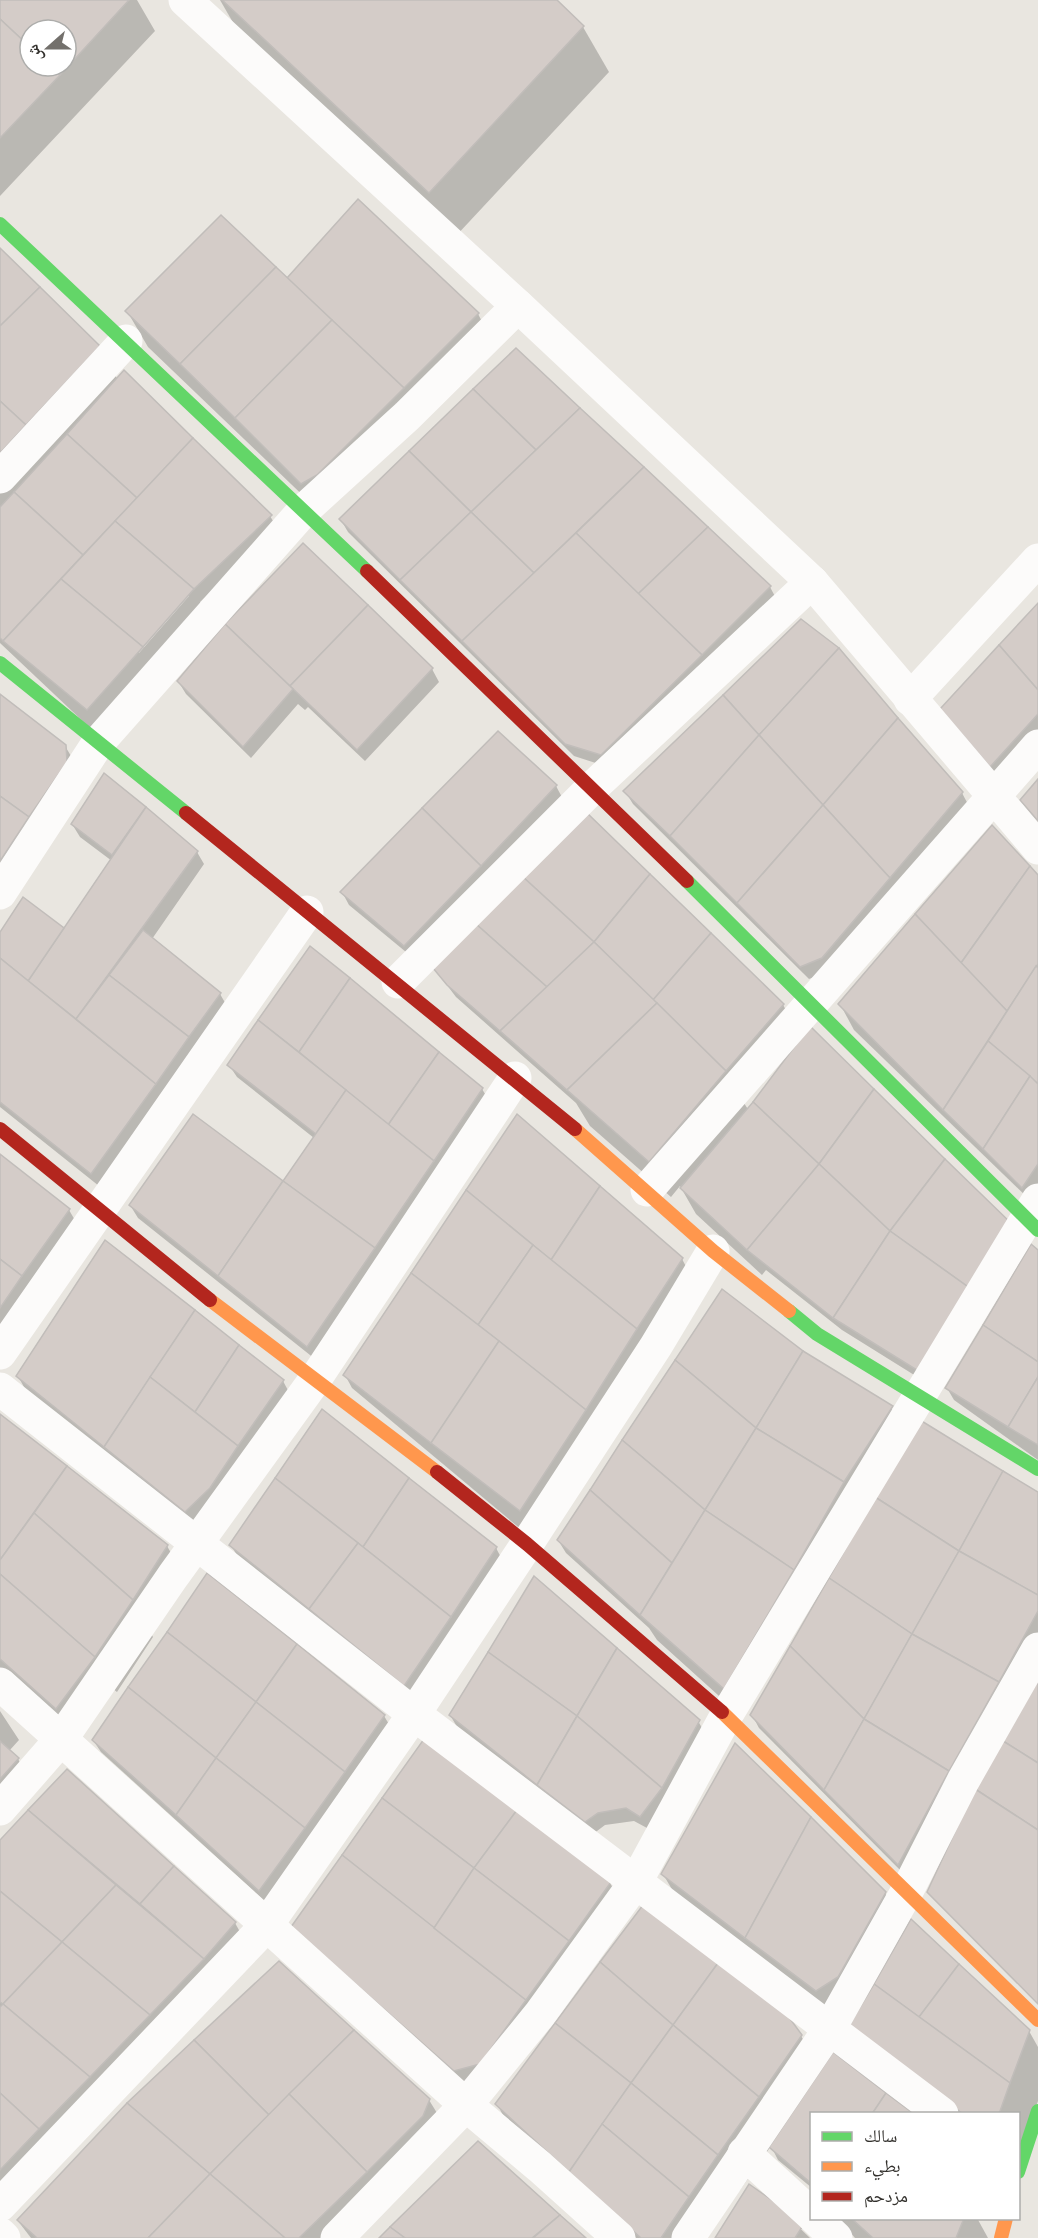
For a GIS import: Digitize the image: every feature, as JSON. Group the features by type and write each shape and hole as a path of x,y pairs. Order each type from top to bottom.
{"street":[{"path":"185,0 518,306 812,582 1038,848"},
{"path":"0,224 126,341 593,787 811,1004 1034,1216 920,1397 726,1716 637,1880 540,2014 466,2105 337,2238"},
{"path":"0,893 98,743 304,510 407,416 518,306"},
{"path":"0,477 126,341"},
{"path":"910,699 1038,560"},
{"path":"398,982 593,787 812,582"},
{"path":"0,663 516,1078 647,1190 713,1251 817,1334 1038,1469"},
{"path":"647,1190 1038,746"},
{"path":"0,1353 98,1208 307,912"},
{"path":"0,1809 62,1738 198,1542 314,1381 516,1078"},
{"path":"0,1129 201,1293 314,1381 430,1466 527,1544 726,1716 1038,2020"},
{"path":"0,2205 266,1926 414,1714 527,1544 656,1346 713,1251"},
{"path":"0,1389 198,1542 414,1714 637,1880 939,2112"},
{"path":"688,2238 830,2028 906,1893 963,1781 1038,1649"},
{"path":"0,1684 466,2105 619,2238"},
{"path":"1020,2166 1038,2111"},
{"path":"744,2153 810,2213"},
{"path":"817,2220 836,2238"},
{"path":"1000,2238 1005,2220"},
{"path":"0,2234 4,2238"}],"building":[{"path":"0,0 129,0 78,55 78,18 18,18 18,36 0,19"},
{"path":"222,0 557,0 584,26 429,193"},
{"path":"0,19 18,36 18,78 57,78 0,138"},
{"path":"358,199 479,313 404,388 287,278"},
{"path":"221,215 276,267 180,364 125,311"},
{"path":"0,248 40,287 0,326"},
{"path":"276,267 332,320 235,418 180,364"},
{"path":"40,287 100,346 26,425 0,401 0,326"},
{"path":"332,320 404,388 317,475 301,484 235,418"},
{"path":"516,348 580,408 536,450 473,389"},
{"path":"124,370 193,438 137,498 67,434"},
{"path":"473,389 536,450 471,512 409,451"},
{"path":"0,401 26,425 0,453"},
{"path":"580,408 644,467 534,573 471,512"},
{"path":"67,434 137,498 83,555 14,492"},
{"path":"193,438 272,515 194,589 115,521"},
{"path":"409,451 471,512 400,580 339,519"},
{"path":"644,467 708,527 638,594 576,533"},
{"path":"14,492 83,555 3,641 0,638 0,507"},
{"path":"471,512 534,573 462,641 400,580"},
{"path":"115,521 194,589 143,647 61,579"},
{"path":"708,527 771,586 702,655 638,594"},
{"path":"576,533 702,655 601,755 565,744 462,641"},
{"path":"303,543 368,605 290,686 225,624"},
{"path":"61,579 143,647 87,710 3,641"},
{"path":"1038,603 1038,690 999,645"},
{"path":"368,605 433,668 357,750 290,686"},
{"path":"801,619 839,648 759,735 723,695"},
{"path":"225,624 293,689 243,747 177,681"},
{"path":"999,645 1038,690 1038,714 990,767 940,709"},
{"path":"839,648 898,718 823,805 759,735"},
{"path":"0,694 66,745 67,762 29,817 0,796"},
{"path":"723,695 759,735 670,836 623,791"},
{"path":"898,718 963,792 890,878 823,805"},
{"path":"498,731 557,785 481,866 422,808"},
{"path":"759,735 823,805 737,903 670,836"},
{"path":"104,773 146,807 112,855 71,824"},
{"path":"1038,779 1038,821 1020,800"},
{"path":"0,796 29,817 0,861"},
{"path":"823,805 890,878 822,958 800,967 737,903"},
{"path":"146,807 198,851 76,1019 28,981"},
{"path":"422,808 481,866 404,946 340,892"},
{"path":"586,812 650,874 594,942 523,877"},
{"path":"992,825 1030,866 961,963 915,914"},
{"path":"1030,866 1038,875 1038,964 1007,1011 961,963"},
{"path":"650,874 711,933 653,1000 594,942"},
{"path":"523,877 594,942 547,987 476,924"},
{"path":"23,897 64,928 28,981 0,958 0,932"},
{"path":"915,914 1007,1011 943,1110 838,1004"},
{"path":"476,924 547,987 500,1031 447,985 433,968"},
{"path":"143,930 221,993 189,1037 109,975"},
{"path":"711,933 784,1004 726,1071 653,1000"},
{"path":"594,942 657,1003 567,1090 500,1031"},
{"path":"310,946 350,978 299,1052 258,1020"},
{"path":"0,958 156,1084 91,1174 0,1102"},
{"path":"1036,966 1038,968 1038,1084 988,1041"},
{"path":"109,975 189,1037 156,1084 76,1019"},
{"path":"350,978 439,1052 388,1125 299,1052"},
{"path":"657,1003 726,1071 649,1162 567,1090"},
{"path":"258,1020 346,1090 316,1134 227,1065"},
{"path":"810,1026 874,1089 819,1164 753,1102"},
{"path":"988,1041 1030,1076 983,1149 943,1110"},
{"path":"439,1052 483,1088 434,1161 388,1125"},
{"path":"1030,1076 1038,1084 1038,1164 1022,1188 983,1149"},
{"path":"874,1089 945,1159 890,1231 819,1164"},
{"path":"346,1090 434,1161 375,1248 283,1181"},
{"path":"753,1102 819,1164 747,1250 680,1188"},
{"path":"193,1114 283,1181 218,1276 129,1205"},
{"path":"517,1114 600,1186 551,1260 466,1190"},
{"path":"0,1154 70,1209 22,1276 0,1259"},
{"path":"945,1159 1012,1224 971,1289 890,1231"},
{"path":"819,1164 890,1231 833,1318 747,1250"},
{"path":"283,1181 375,1248 307,1347 218,1276"},
{"path":"600,1186 683,1258 637,1329 551,1260"},
{"path":"466,1190 533,1245 478,1325 411,1273"},
{"path":"890,1231 971,1289 920,1372 833,1318"},
{"path":"105,1240 195,1310 104,1447 16,1376"},
{"path":"1031,1244 1038,1250 1038,1362 983,1325"},
{"path":"533,1245 637,1329 586,1410 478,1325"},
{"path":"0,1259 22,1276 0,1308"},
{"path":"411,1273 499,1341 431,1443 343,1375"},
{"path":"722,1289 803,1351 756,1428 675,1360"},
{"path":"195,1310 239,1345 195,1412 150,1377"},
{"path":"983,1325 1038,1362 1038,1377 1008,1427 945,1388"},
{"path":"499,1341 586,1410 520,1511 431,1443"},
{"path":"239,1345 284,1380 238,1446 195,1412"},
{"path":"803,1351 893,1406 844,1482 756,1428"},
{"path":"675,1360 756,1428 705,1510 622,1440"},
{"path":"150,1377 238,1446 210,1488 185,1512 104,1447"},
{"path":"1038,1377 1038,1445 1008,1427"},
{"path":"322,1409 409,1478 363,1547 275,1478"},
{"path":"0,1414 67,1466 0,1560"},
{"path":"920,1420 1003,1471 959,1551 875,1497"},
{"path":"756,1428 844,1482 794,1570 705,1510"},
{"path":"622,1440 705,1510 672,1563 590,1490"},
{"path":"67,1466 168,1545 133,1600 34,1513"},
{"path":"1003,1471 1038,1492 1038,1595 959,1551"},
{"path":"275,1478 358,1543 309,1609 229,1545"},
{"path":"409,1478 497,1547 451,1617 363,1547"},
{"path":"590,1490 672,1563 640,1615 557,1540"},
{"path":"875,1497 959,1551 912,1634 829,1578"},
{"path":"705,1510 794,1570 724,1689 640,1615"},
{"path":"34,1513 133,1600 95,1657 0,1574 0,1560"},
{"path":"358,1543 451,1617 404,1686 309,1609"},
{"path":"959,1551 1038,1595 1038,1611 999,1682 912,1634"},
{"path":"207,1573 297,1644 256,1702 167,1632"},
{"path":"0,1574 95,1657 56,1709 0,1659"},
{"path":"534,1576 617,1648 577,1716 488,1652"},
{"path":"829,1578 912,1634 864,1719 790,1646"},
{"path":"167,1632 256,1702 216,1758 128,1687"},
{"path":"912,1634 999,1682 949,1771 864,1719"},
{"path":"297,1644 385,1715 345,1772 256,1702"},
{"path":"790,1646 864,1719 824,1790 750,1715"},
{"path":"617,1648 700,1720 662,1788 577,1716"},
{"path":"488,1652 577,1716 537,1785 449,1715"},
{"path":"1038,1681 1038,1763 1003,1741"},
{"path":"128,1687 216,1758 176,1815 92,1740"},
{"path":"256,1702 345,1772 305,1828 216,1758"},
{"path":"577,1716 662,1788 640,1817 626,1808 598,1813 585,1822 537,1785"},
{"path":"864,1719 949,1771 898,1865 824,1790"},
{"path":"424,1739 517,1810 474,1868 382,1798"},
{"path":"0,1741 19,1758 0,1779"},
{"path":"1003,1741 1038,1763 1038,1830 975,1789"},
{"path":"735,1743 811,1817 745,1938 661,1874"},
{"path":"216,1758 305,1828 259,1891 176,1815"},
{"path":"67,1769 174,1866 140,1904 28,1810"},
{"path":"975,1789 1038,1830 1038,2004 927,1892"},
{"path":"382,1798 474,1868 434,1928 342,1855"},
{"path":"28,1810 116,1885 62,1942 0,1891 0,1840"},
{"path":"517,1810 611,1882 569,1941 474,1868"},
{"path":"811,1817 886,1892 838,1977 816,1991 745,1938"},
{"path":"342,1855 526,2000 480,2064 454,2071 291,1927"},
{"path":"174,1866 236,1922 204,1959 140,1904"},
{"path":"474,1868 569,1941 526,2000 434,1928"},
{"path":"116,1885 204,1959 150,2015 62,1942"},
{"path":"0,1891 62,1942 3,2004 0,2002"},
{"path":"643,1905 718,1963 673,2025 600,1962"},
{"path":"911,1919 959,1964 919,2017 874,1984"},
{"path":"62,1942 150,2015 90,2077 3,2004"},
{"path":"279,1961 354,2030 269,2115 194,2040"},
{"path":"600,1962 673,2025 631,2083 555,2023"},
{"path":"718,1963 788,2016 802,2035 759,2097 673,2025"},
{"path":"959,1964 1030,2030 1010,2083 919,2017"},
{"path":"874,1984 1010,2083 1000,2112 960,2112 849,2025"},
{"path":"3,2004 90,2077 39,2129 0,2093 0,2007"},
{"path":"555,2023 631,2083 569,2172 495,2104"},
{"path":"673,2025 759,2097 718,2155 631,2083"},
{"path":"354,2030 430,2099 423,2116 367,2172 289,2094"},
{"path":"194,2040 269,2115 210,2174 127,2103"},
{"path":"833,2052 886,2093 873,2112 810,2112 810,2182 769,2147"},
{"path":"631,2083 718,2155 689,2197 602,2124"},
{"path":"0,2093 39,2129 0,2170"},
{"path":"886,2093 911,2112 873,2112"},
{"path":"289,2094 367,2172 299,2238 285,2238 210,2174"},
{"path":"127,2103 210,2174 148,2238 37,2238 17,2220"},
{"path":"602,2124 689,2197 661,2238 641,2238 569,2172"},
{"path":"478,2141 560,2215 532,2238 405,2238 390,2227"},
{"path":"210,2174 285,2238 148,2238"},
{"path":"749,2184 776,2203 802,2227 795,2238 715,2238"},
{"path":"560,2215 586,2238 533,2238"},
{"path":"853,2220 963,2220 956,2238 873,2238"},
{"path":"390,2227 405,2238 379,2238"}],"traffic: fast":[{"path":"0,224 367,571"},
{"path":"0,663 186,813"},
{"path":"687,881 1038,1230"},
{"path":"789,1311 817,1334 1038,1469"},
{"path":"1020,2166 1038,2111"}],"traffic: slow":[{"path":"575,1129 713,1251 789,1311"},
{"path":"210,1300 437,1472"},
{"path":"722,1712 1038,2020"},
{"path":"1001,2238 1006,2220"}],"traffic: jam":[{"path":"367,571 687,881"},
{"path":"186,813 575,1129"},
{"path":"0,1129 210,1300"},
{"path":"437,1472 527,1544 722,1712"}]}
